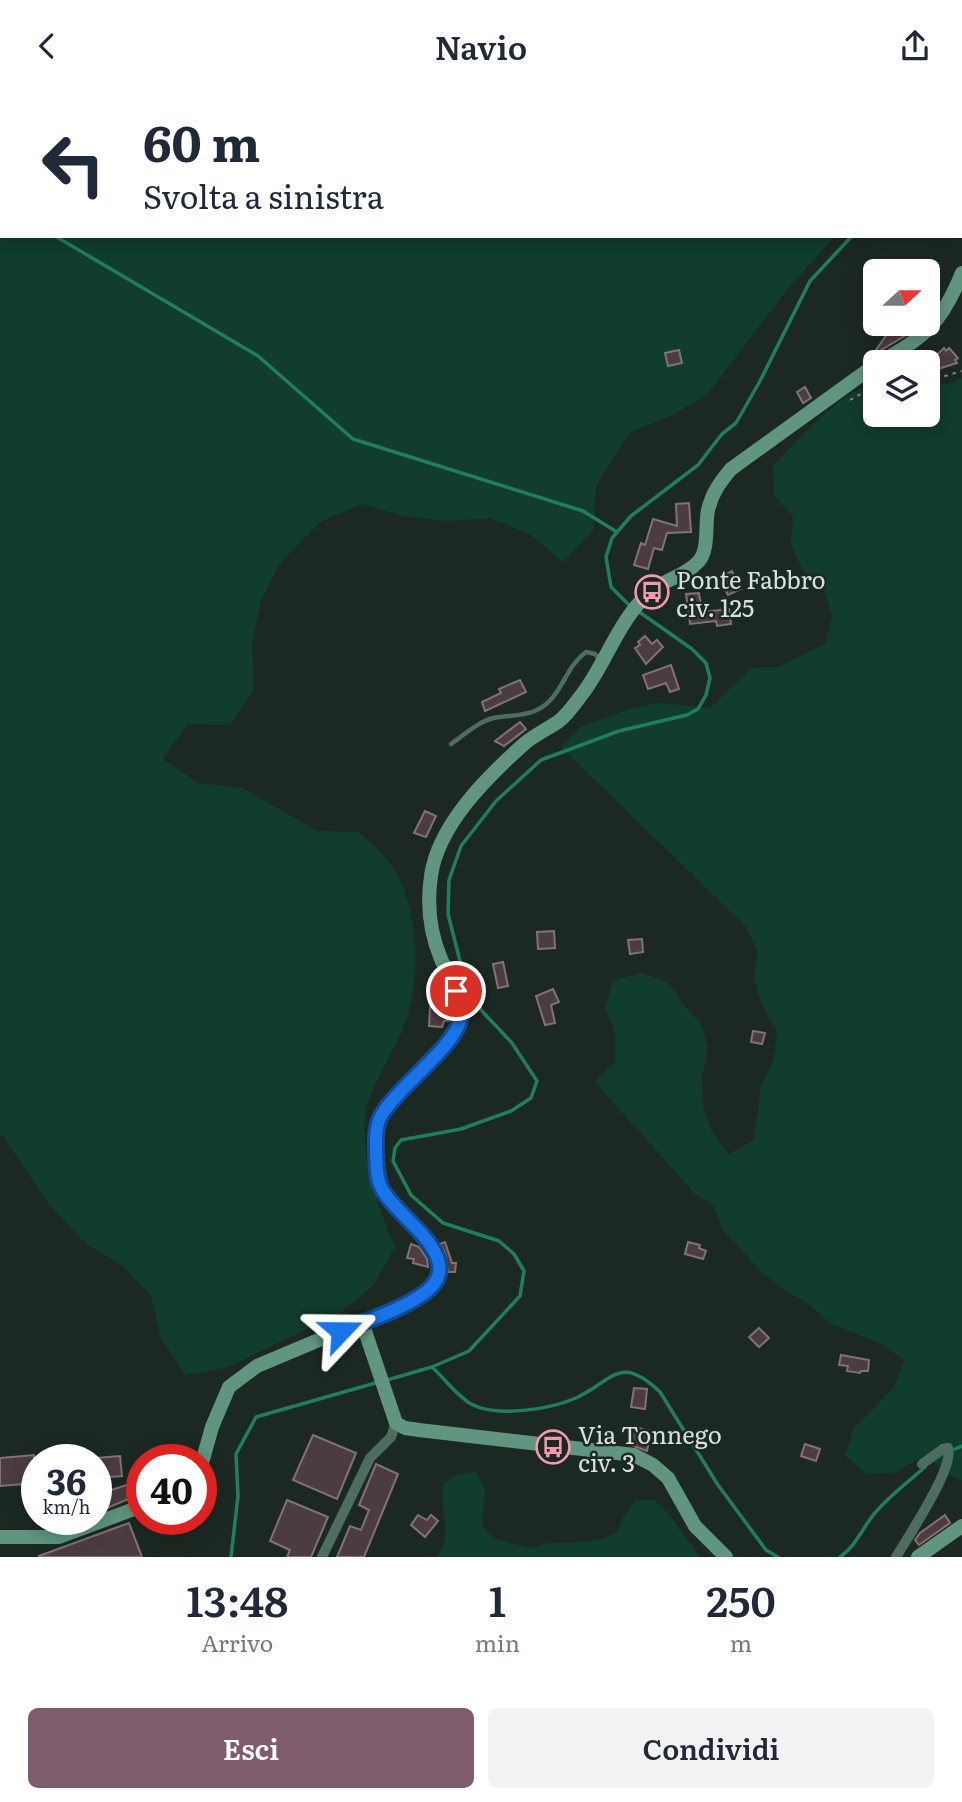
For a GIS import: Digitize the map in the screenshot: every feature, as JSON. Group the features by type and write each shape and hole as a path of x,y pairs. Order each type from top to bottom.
{"street":[{"path":"901,350 936,324 962,273"},
{"path":"207,1444 229,1387 257,1366 419,1297 432,1284 438,1270 437,1256 432,1245 383,1191 377,1169 376,1132 381,1115 412,1078 448,1042 461,1019 461,1008 432,933 429,910 431,874 443,837 479,787 526,742 561,719 602,664 628,618 650,592 690,570 702,558 708,510 716,487 731,469 863,374"},
{"path":"323,1557 370,1458 391,1437 396,1423 362,1322"},
{"path":"396,1423 418,1430 634,1455 653,1465 668,1478 695,1526 726,1557"},
{"path":"896,1557 942,1479 950,1461 948,1448 922,1464"},
{"path":"0,1537 59,1537 126,1512"},
{"path":"918,1557 962,1526"}],"lane":[{"path":"451,744 492,718 538,710 554,698 575,660 586,652 595,654 602,664"}],"path":[{"path":"940,377 962,371"}],"green space":[{"path":"0,238 833,238 786,291 708,394 671,416 630,432 596,486 593,531 563,562 530,534 490,518 447,521 404,516 362,504 320,522 280,563 261,601 252,644 254,689 230,725 188,724 163,759 198,783 243,788 317,831 359,832 386,858 400,880 413,924 415,971 407,1017 374,1087 365,1113 368,1165 382,1215 395,1247 374,1285 339,1314 228,1367 185,1375 161,1338 151,1296 123,1266 85,1243 50,1206 3,1136 0,1136"},
{"path":"962,378 962,1480 947,1474 926,1455 894,1473 866,1474 845,1455 854,1428 894,1387 904,1360 882,1344 829,1323 809,1304 762,1273 724,1231 713,1205 695,1194 595,1082 615,1062 615,1034 605,1008 613,981 641,973 668,982 683,1004 701,1023 708,1049 702,1077 703,1105 712,1132 729,1154 753,1140 761,1085 774,1060 777,1030 762,1006 754,979 758,952 746,927 561,747 581,727 632,708 659,703 710,708 751,668 779,667 825,644 832,617 824,589 803,571 791,544 793,516 774,495 773,466 835,405 863,388 863,427 940,427 940,385"},
{"path":"476,1472 485,1489 482,1526 495,1539 530,1548 548,1543 603,1539 618,1531 624,1515 636,1500 654,1500 667,1512 700,1557 437,1557 442,1549 445,1531 443,1484 457,1474"}],"building":[{"path":"886,336 904,336 881,350 876,350"},
{"path":"949,348 958,358 955,360 957,363 940,368 940,352"},
{"path":"679,350 682,363 668,366 665,353"},
{"path":"805,387 811,398 803,403 797,392"},
{"path":"689,503 691,532 667,533 662,550 654,548 648,569 634,565 641,543 645,545 653,519 677,526 676,504"},
{"path":"732,571 741,589 728,595 719,578"},
{"path":"699,593 702,612 729,609 731,624 717,626 716,621 690,624 686,594"},
{"path":"645,636 652,644 657,640 663,647 646,664 635,648"},
{"path":"671,665 679,689 670,692 666,683 648,689 643,675"},
{"path":"520,680 526,692 485,711 482,702 501,693 499,689"},
{"path":"520,722 526,729 504,746 495,741"},
{"path":"425,811 436,816 426,837 414,833"},
{"path":"554,931 555,948 538,949 537,932"},
{"path":"642,939 643,952 630,954 628,940"},
{"path":"503,962 508,986 498,988 493,964"},
{"path":"553,989 559,1002 551,1005 555,1023 545,1025 536,996"},
{"path":"431,990 444,991 449,1001 448,1021 444,1021 442,1027 429,1026"},
{"path":"753,1031 765,1033 762,1044 751,1042"},
{"path":"445,1242 452,1263 456,1263 455,1272 448,1272 445,1253 440,1244"},
{"path":"688,1242 700,1245 699,1248 706,1251 703,1259 685,1254"},
{"path":"411,1244 419,1247 427,1259 428,1267 413,1263 414,1259 407,1258"},
{"path":"759,1328 769,1338 759,1347 749,1337"},
{"path":"841,1355 869,1360 868,1371 847,1371 848,1366 839,1365"},
{"path":"634,1388 647,1389 645,1409 631,1407"},
{"path":"634,1427 651,1431 647,1451 631,1445"},
{"path":"313,1435 356,1453 337,1499 293,1480"},
{"path":"805,1444 820,1449 816,1461 801,1456"},
{"path":"21,1456 21,1484 0,1486 0,1458"},
{"path":"120,1456 122,1476 112,1477 112,1457"},
{"path":"376,1464 398,1474 364,1557 337,1557 350,1526 361,1530 369,1510 359,1505"},
{"path":"126,1485 126,1500 112,1506 112,1490"},
{"path":"287,1500 328,1517 311,1557 287,1557 290,1550 270,1541"},
{"path":"418,1515 427,1520 431,1515 438,1521 425,1537 411,1525"},
{"path":"945,1515 950,1523 919,1545 915,1540 920,1533"},
{"path":"126,1524 126,1535 134,1535 142,1557 39,1556 96,1535 112,1535 112,1529"}],"waterway":[{"path":"58,238 258,356 353,439 583,511 617,532"},
{"path":"631,607 611,587 606,557 612,538 631,516 698,465 722,434 736,423 810,281 850,238"},
{"path":"387,1380 432,1367 469,1351 520,1296 524,1271 514,1254 499,1241 443,1223 411,1195 393,1161 395,1148 401,1140 461,1129 511,1111 531,1098 537,1081 512,1043 481,1010 460,961 448,914 449,880 461,846 496,801 541,760 619,731 687,715 698,709 706,695 710,678 706,663 692,649 638,611"},
{"path":"432,1367 466,1401 495,1411 524,1410 565,1402 608,1378 625,1372 646,1380 660,1392 718,1485 766,1550 778,1557"},
{"path":"231,1557 238,1496 236,1454 256,1417 379,1382"},
{"path":"955,1449 962,1446"},
{"path":"840,1557 851,1547 880,1507 925,1467"}],"place":[{"name":"Ponte Fabbro civ. 125","path":"652,592"},
{"name":"Via Tonnego civ. 3","path":"553,1447"}],"route":[{"path":"341,1331 419,1297 436,1277 438,1263 432,1245 383,1191 378,1178 376,1132 381,1115 412,1078 448,1042 457,1028 461,1019 461,1008 456,991"}]}
